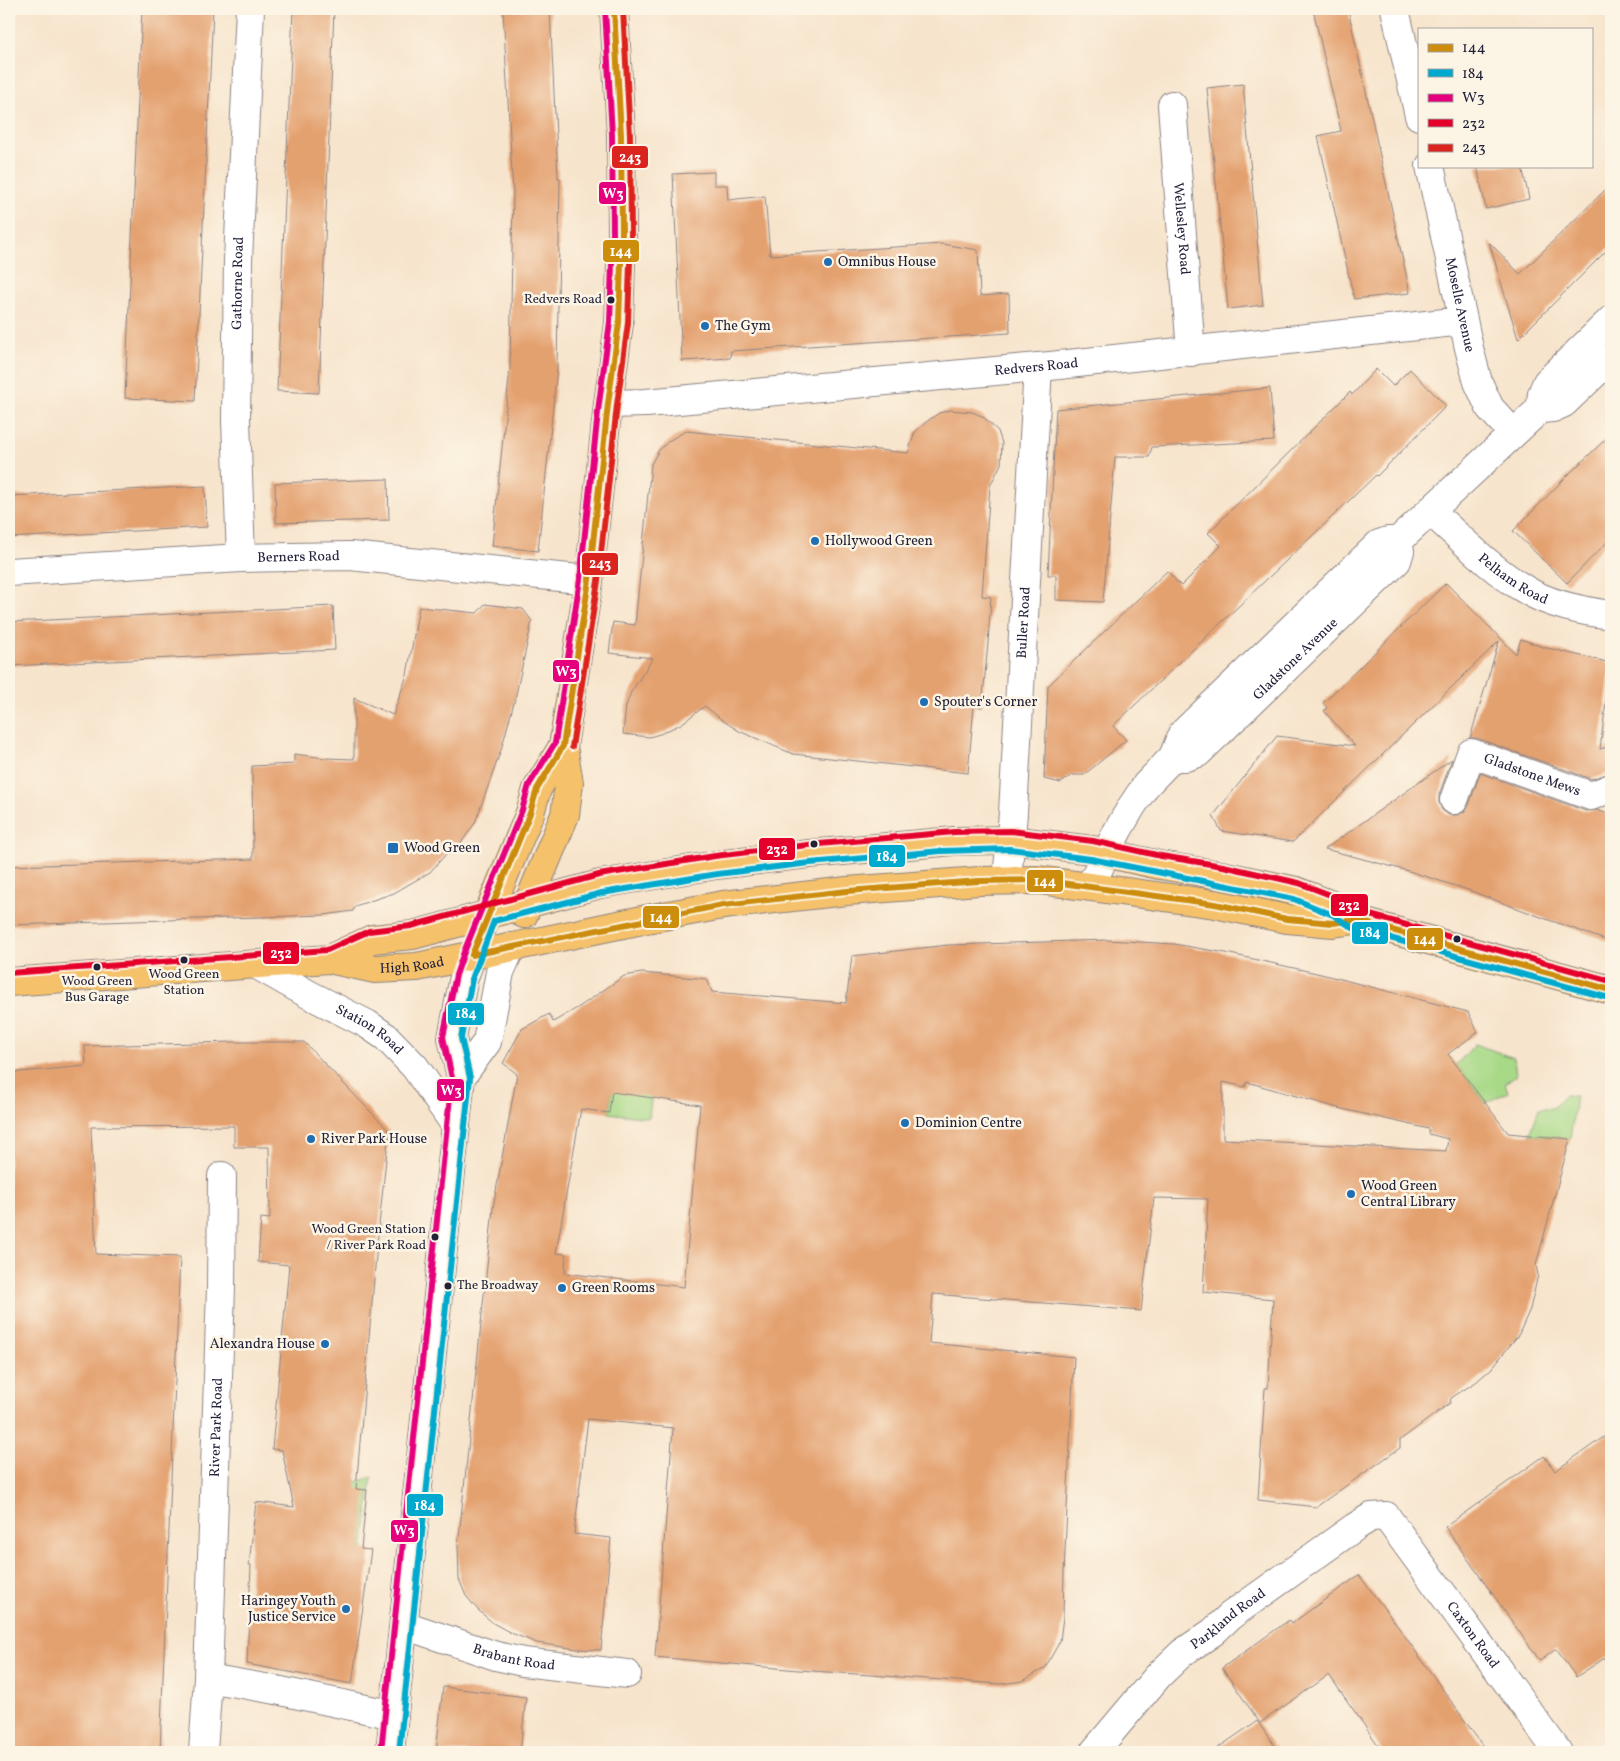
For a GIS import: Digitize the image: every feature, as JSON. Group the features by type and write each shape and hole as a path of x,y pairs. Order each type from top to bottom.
{"main road":[{"path":"511,947 565,815 569,783 563,746 589,580 608,404 619,323 622,233 621,134 614,9"},
{"path":"472,955 487,914 530,813 537,789 563,746"},
{"name":"High Road","path":"329,959 372,939 413,935 600,884 716,865 809,854 934,843 1010,840 1106,853 1296,891 1337,907 1355,920 1611,990"},
{"name":"High Road","path":"9,982 329,959 375,969 417,968 472,955 723,905 847,891 956,882 1039,880 1215,904 1286,919 1333,923 1355,920"}],"street":[{"name":"Gathorne Road","path":"241,558 236,420 238,260 250,9"},
{"path":"1395,9 1418,112"},
{"name":"Wellesley Road","path":"1172,105 1191,352"},
{"name":"Moselle Avenue","path":"1430,168 1478,382 1490,408 1513,433"},
{"path":"1540,409 1542,394 1547,382 1611,320"},
{"name":"Redvers Road","path":"608,404 646,403 1038,367 1191,352 1463,321"},
{"name":"Gladstone Avenue","path":"1090,886 1132,806 1146,785 1173,757 1182,734 1379,544 1388,541 1398,541 1540,409 1553,408 1564,403 1611,358"},
{"name":"Buller Road","path":"1007,880 1038,367"},
{"name":"Pelham Road","path":"1430,511 1494,568 1527,591 1556,603 1611,615"},
{"name":"Berners Road","path":"9,572 241,558 350,556 589,580"},
{"name":"Gladstone Mews","path":"1454,800 1472,753 1591,796 1611,788"},
{"path":"461,1077 487,1042 500,972 511,947"},
{"path":"390,1752 461,1077 452,1038 464,977 472,955"},
{"name":"Station Road","path":"257,965 367,1024 386,1037 415,1067 456,1126"},
{"name":"River Park Road","path":"203,1752 208,1678 221,1288 222,1176"},
{"name":"Parkland Road","path":"1094,1752 1158,1676 1182,1653 1213,1632 1230,1616 1355,1527 1371,1517 1386,1516"},
{"name":"Caxton Road","path":"1386,1516 1558,1752"},
{"name":"Brabant Road","path":"404,1625 496,1656 523,1662 627,1674"},
{"path":"208,1678 276,1690 394,1716"}],"green space":[{"path":"1475,1044 1514,1058 1516,1075 1505,1083 1508,1092 1486,1103 1456,1065"},
{"path":"655,1068 649,1118 609,1113 613,1086"},
{"path":"1565,1095 1576,1096 1570,1139 1530,1135 1539,1108 1553,1108"},
{"path":"372,1477 363,1549 338,1545 351,1484"}],"building":[{"path":"142,9 213,9 195,401 125,398"},
{"path":"293,9 334,9 319,393 277,391"},
{"path":"503,9 550,9 558,178 560,178 557,368 538,551 492,546 510,368 513,193"},
{"path":"1313,9 1348,9 1410,293 1354,299 1318,136 1341,131"},
{"path":"1243,84 1263,305 1228,309 1207,88"},
{"path":"1477,168 1522,168 1529,199 1486,209"},
{"name":"Omnibus House","path":"714,172 714,185 727,185 728,200 765,196 770,255 942,244 978,250 980,296 1009,294 1010,333 731,351 730,358 682,361 673,174"},
{"path":"1611,184 1611,246 1518,339 1489,242 1520,274"},
{"path":"1376,369 1393,386 1410,369 1446,406 1377,476 1113,726 1126,740 1084,775 1072,775 1061,783 1044,779 1048,686 1167,571 1181,586 1221,546 1208,533 1350,392 1352,395"},
{"path":"1270,388 1274,441 1152,447 1149,457 1115,457 1103,602 1056,600 1056,575 1048,575 1056,409"},
{"name":"Hollywood Green","path":"950,410 972,412 982,416 998,431 1002,443 1001,464 990,486 982,596 991,597 988,643 982,707 974,706 968,773 793,754 739,731 705,706 681,724 660,734 649,737 623,734 626,706 631,692 653,658 609,653 613,622 635,625 651,464 659,450 670,440 686,431 908,453 915,432 939,413"},
{"path":"1611,434 1611,538 1567,583 1513,531"},
{"path":"388,479 389,520 276,523 275,483"},
{"path":"205,486 207,527 9,538 9,496"},
{"path":"1446,583 1516,654 1521,639 1543,647 1611,663 1600,749 1611,746 1611,773 1591,779 1476,738 1470,738 1499,641 1293,842 1221,831 1213,816 1277,736 1355,746 1324,711 1327,708 1323,703"},
{"path":"485,604 523,609 532,621 515,699 501,750 475,823 454,853 448,852 430,872 394,893 355,906 353,911 324,915 9,925 9,866 253,859 252,766 294,764 294,754 354,759 354,698 393,715 407,675 419,607 477,613"},
{"path":"333,606 335,650 9,666 9,622"},
{"path":"1452,759 1439,795 1442,810 1449,815 1457,815 1464,812 1469,805 1480,773 1586,811 1597,810 1611,815 1611,942 1468,890 1412,872 1325,849"},
{"path":"1107,940 1174,944 1226,953 1321,974 1468,1012 1478,1032 1448,1054 1508,1133 1570,1139 1536,1265 1538,1275 1530,1309 1519,1334 1492,1368 1476,1382 1451,1398 1450,1403 1400,1440 1400,1448 1316,1507 1258,1500 1265,1388 1268,1388 1273,1299 1203,1292 1208,1199 1154,1198 1141,1311 933,1294 929,1343 1074,1357 1063,1617 1060,1641 1045,1668 1023,1681 1000,1684 798,1670 655,1657 673,1428 588,1419 574,1534 611,1538 601,1650 577,1649 537,1643 511,1633 493,1623 466,1596 459,1579 458,1546 493,1208 517,1074 503,1063 522,1029 549,1014 553,1022 579,1007 624,976 642,973 707,979 712,992 846,1003 852,956 948,945","holes":["1223,1082 1245,1087 1247,1082 1338,1108 1429,1129 1429,1134 1448,1139 1446,1151 1223,1139","612,1092 700,1105 684,1287 565,1273 566,1254 556,1253 581,1109 609,1113"]},
{"path":"304,1042 389,1131 377,1244 356,1489 367,1490 361,1549 371,1550 352,1684 247,1664 251,1565 249,1565 256,1502 294,1507 282,1450 272,1449 289,1265 258,1262 261,1218 270,1219 269,1147 234,1147 234,1126 91,1127 96,1254 180,1257 160,1752 9,1752 9,1073 86,1066 85,1046"},
{"path":"1611,1432 1611,1654 1576,1677 1556,1649 1540,1661 1445,1527 1544,1456 1555,1471"},
{"path":"1359,1575 1487,1752 1383,1752 1329,1675 1260,1723 1222,1668 1289,1620 1291,1624"},
{"path":"443,1687 526,1697 520,1752 436,1752"},
{"path":"1257,1721 1279,1752 1212,1752"}],"transit line":[{"name":"W3","path":"381,1751 452,1078 443,1037 456,975 464,952 522,810 529,785 555,743 580,579 599,403 610,322 613,233 612,135 605,9"},
{"name":"144","path":"472,955 530,813 537,789 563,746 589,580 608,404 619,323 622,233 621,135 614,9"},
{"name":"243","path":"572,747 598,581 628,323 631,233 630,135 623,9"},
{"name":"232","path":"9,973 327,950 369,931 411,926 599,875 715,856 808,845 954,832 1011,831 1093,841 1299,883 1341,899 1359,912 1611,981"},
{"name":"184","path":"399,1752 470,1078 461,1038 472,979 494,921 602,893 717,874 941,851 1010,849 1091,859 1294,899 1333,915 1353,928 1609,998"},
{"name":"144","path":"472,955 723,905 847,891 979,881 1039,880 1215,904 1287,919 1333,923 1355,920 1611,990"}],"place":[{"name":"Omnibus House","path":"828,262"},
{"name":"Redvers Road","path":"611,300"},
{"name":"The Gym","path":"705,326"},
{"name":"Hollywood Green","path":"815,541"},
{"name":"Spouter's Corner","path":"924,702"},
{"name":"Wood Green","path":"393,848"},
{"name":"Wood Green Station","path":"184,960"},
{"name":"Wood Green Bus Garage","path":"97,967"},
{"name":"Dominion Centre","path":"905,1123"},
{"name":"River Park House","path":"311,1139"},
{"name":"Wood Green Central Library","path":"1351,1194"},
{"name":"Wood Green Station / River Park Road","path":"435,1237"},
{"name":"The Broadway","path":"448,1286"},
{"name":"Green Rooms","path":"562,1288"},
{"name":"Alexandra House","path":"325,1344"},
{"name":"Haringey Youth Justice Service","path":"346,1609"}]}
